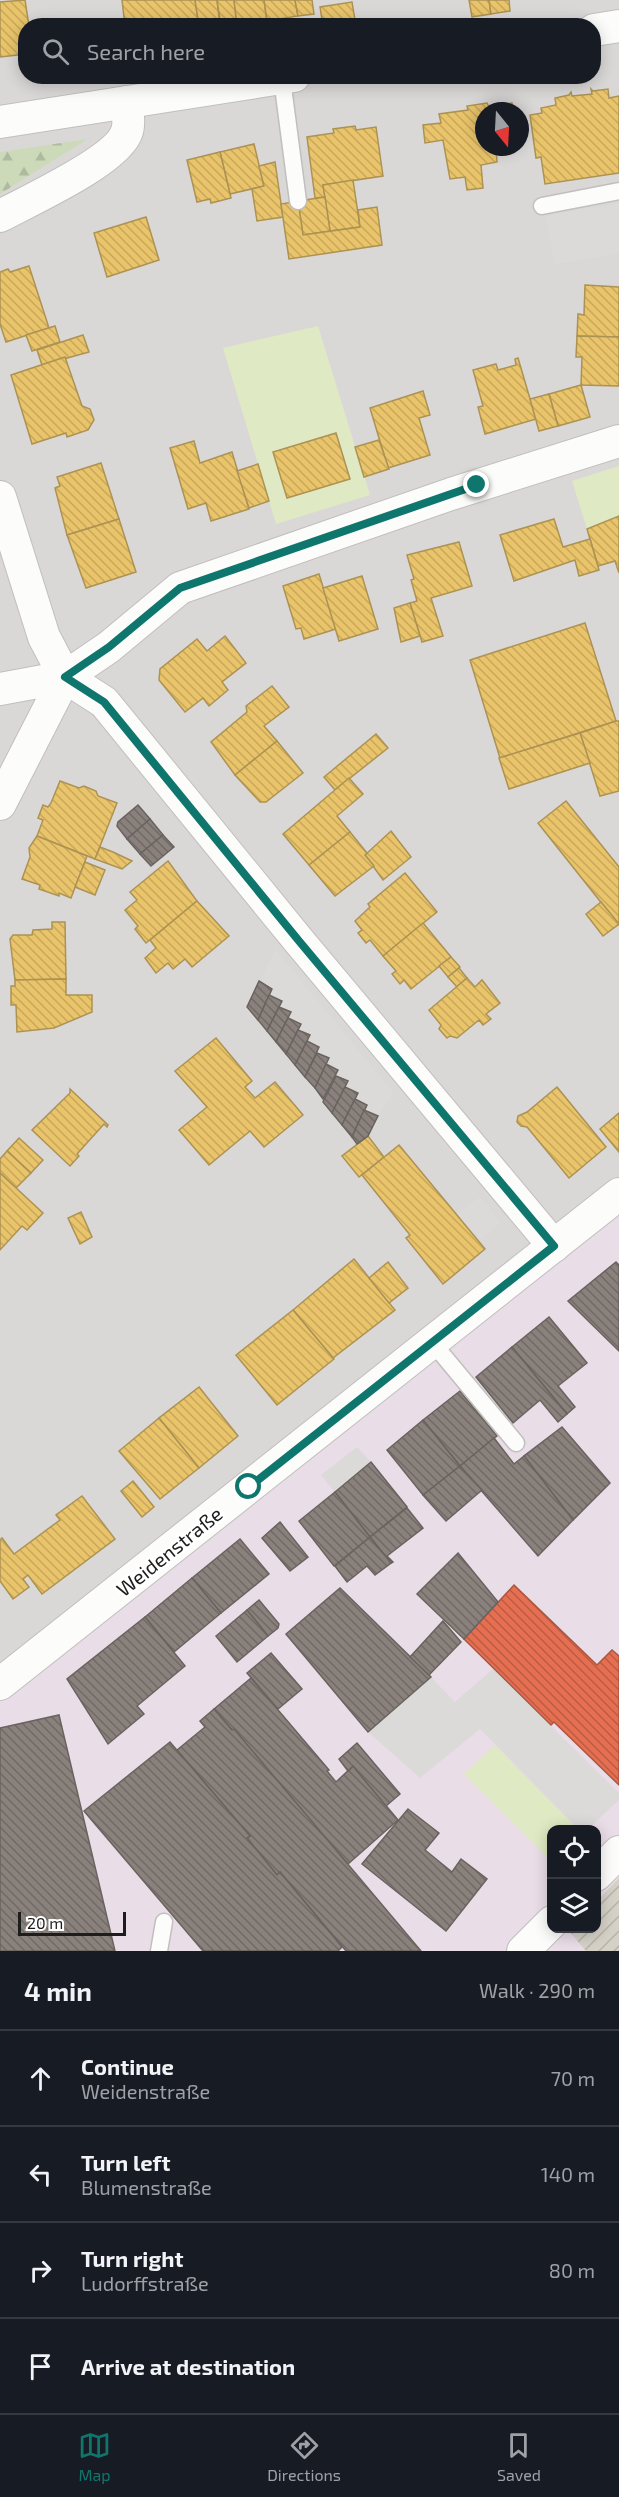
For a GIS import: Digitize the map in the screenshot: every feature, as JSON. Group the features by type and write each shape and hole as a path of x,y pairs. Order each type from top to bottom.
{"street":[{"path":"601,29 619,26"},
{"path":"0,122 248,84"},
{"path":"0,216 65,182 111,154 128,131 127,102"},
{"path":"0,689 65,677 109,647 180,588 451,494 619,441"},
{"path":"0,497 44,637 65,677 104,702 299,941 554,1246"},
{"path":"0,804 65,677"},
{"name":"Weidenstraße","path":"0,1684 619,1194"},
{"path":"601,1871 619,1852"}],"lane":[{"path":"288,84 297,201"},
{"path":"542,206 619,191"},
{"path":"432,1342 516,1443"},
{"path":"159,1951 164,1922"}],"shaded area":[{"path":"0,0 619,0 619,1193 0,1686"},
{"path":"619,203 619,253 554,264 546,216"},
{"path":"275,949 394,1093 378,1116 364,1110 367,1105 355,1099 357,1093 345,1087 347,1081 336,1076 338,1070 326,1064 329,1058 317,1053 319,1047 307,1041 310,1035 298,1030 300,1024 288,1018 291,1012 279,1007 281,1001 269,995 272,989 260,983"},
{"path":"619,1193 619,1951 0,1951 0,1686"},
{"path":"480,1197 501,1223 478,1242 456,1214"},
{"path":"357,1447 371,1462 335,1492 321,1475"},
{"path":"493,1669 619,1793 619,1800 592,1825 574,1825 480,1729 420,1778 368,1732 431,1677 455,1702"},
{"path":"619,1878 619,1951 586,1951 571,1933 601,1933 601,1897"}],"green space":[{"path":"88,139 0,194 0,152"},
{"path":"318,326 370,495 276,524 223,348"},
{"path":"619,466 619,516 587,529 572,481"},
{"path":"495,1745 574,1825 547,1825 547,1857 464,1774"}],"building: Homes":[{"path":"25,0 28,18 18,18 18,55 0,57 0,2"},
{"path":"122,0 195,0 198,18 124,18"},
{"path":"195,0 217,0 219,18 198,18"},
{"path":"217,0 234,0 236,18 220,18"},
{"path":"234,0 264,0 267,18 236,18"},
{"path":"264,0 295,0 298,16 267,18"},
{"path":"295,0 312,0 314,14 298,16"},
{"path":"469,0 489,0 491,14 472,17"},
{"path":"489,0 509,0 510,11 491,14"},
{"path":"352,2 355,18 322,18 320,7"},
{"path":"591,89 593,91 608,89 609,98 619,96 619,173 545,184 541,157 536,158 530,115 542,113 541,108 556,105 555,98 569,95 571,92 572,96 592,94"},
{"path":"475,105 475,156 497,156 497,162 481,165 483,188 467,190 465,177 450,179 443,140 425,143 423,125 441,123 439,114 468,110 467,106"},
{"path":"355,126 356,130 376,127 383,176 323,185 325,197 315,198 307,137 334,133 333,129"},
{"path":"254,144 264,186 230,194 220,152"},
{"path":"220,152 231,198 211,203 210,199 197,202 187,160"},
{"path":"275,162 283,217 257,221 252,189 264,186 259,166"},
{"path":"353,180 360,227 330,231 323,185"},
{"path":"325,197 330,231 303,235 298,201"},
{"path":"298,201 303,235 360,227 358,210 377,207 382,245 289,259 281,204"},
{"path":"146,217 159,260 107,277 94,233"},
{"path":"29,266 49,328 6,342 0,324 0,272 8,269 10,272"},
{"path":"585,285 619,287 619,337 577,336 578,314 584,315"},
{"path":"55,326 60,342 32,351 26,335"},
{"path":"83,335 89,352 42,365 37,350"},
{"path":"577,336 619,337 619,386 581,385 582,357 576,357"},
{"path":"65,357 82,406 90,409 94,420 88,430 67,437 66,433 32,444 11,375"},
{"path":"518,358 536,419 485,434 478,407 483,406 473,370 496,364 498,370 516,365 515,359"},
{"path":"581,385 590,417 558,426 549,394"},
{"path":"423,391 430,415 419,418 430,455 388,468 370,408"},
{"path":"549,394 558,426 539,431 530,399"},
{"path":"336,433 350,479 287,498 273,452"},
{"path":"379,440 389,469 364,477 355,447"},
{"path":"194,441 200,463 232,452 249,509 211,521 206,503 188,509 170,448"},
{"path":"101,463 119,519 67,535 55,488 60,486 57,477"},
{"path":"258,464 269,501 249,508 237,471"},
{"path":"619,516 619,573 615,561 598,566 587,529"},
{"path":"119,519 136,572 86,588 67,535"},
{"path":"554,519 563,547 590,539 599,570 579,576 575,560 514,581 500,535"},
{"path":"459,542 472,586 431,598 443,636 422,642 410,603 417,601 407,555"},
{"path":"319,574 336,629 304,639 301,628 296,629 283,586"},
{"path":"362,576 378,629 339,641 323,588"},
{"path":"410,603 420,636 401,642 394,608"},
{"path":"585,623 616,721 500,758 470,660"},
{"path":"225,636 246,663 222,682 228,690 209,706 203,698 185,712 159,680 160,669 197,639 207,651"},
{"path":"272,686 289,707 264,726 277,741 235,775 211,742 247,712 246,706"},
{"path":"619,721 619,791 600,796 580,733"},
{"path":"580,733 590,763 509,789 499,758"},
{"path":"376,734 388,748 335,790 324,777"},
{"path":"277,741 303,773 266,802 260,802 235,775"},
{"path":"349,778 363,794 337,816 350,832 309,865 283,834"},
{"path":"60,781 79,788 84,786 96,791 98,796 117,803 95,859 37,836 43,820 38,818 43,805 48,807 51,803"},
{"path":"566,801 619,867 619,925 538,823"},
{"path":"391,831 411,857 383,880 365,855"},
{"path":"350,832 374,866 335,896 309,865"},
{"path":"37,836 87,856 71,898 39,889 40,885 22,879 30,857 29,848"},
{"path":"100,847 132,861 122,869 95,859"},
{"path":"168,861 197,901 146,943 135,929 138,926 125,910 137,900 130,892"},
{"path":"85,862 105,870 95,895 75,887"},
{"path":"405,873 437,912 383,956 370,940 366,943 358,933 362,930 355,921 370,907 368,904"},
{"path":"197,901 229,936 192,967 185,959 173,969 168,963 156,973 145,958 156,948 150,940"},
{"path":"601,902 619,924 603,936 586,914"},
{"path":"52,922 65,922 66,979 15,980 10,939 13,935 32,935 33,930 52,929"},
{"path":"423,923 451,957 411,989 404,980 400,984 392,974 396,971 383,956"},
{"path":"451,957 460,967 448,977 439,966"},
{"path":"459,968 467,978 457,987 448,977"},
{"path":"467,978 475,987 482,980 500,1003 486,1014 491,1019 483,1025 479,1020 457,1038 450,1036 447,1038 439,1029 441,1025 429,1010"},
{"path":"66,979 66,995 92,995 92,1012 54,1028 17,1032 16,1005 11,1005 11,986 15,986 15,980"},
{"path":"216,1038 252,1081 245,1087 255,1098 275,1082 303,1115 264,1147 250,1131 209,1165 179,1130 207,1107 175,1071"},
{"path":"557,1087 606,1147 569,1178 527,1127 517,1122 518,1116 527,1112"},
{"path":"70,1089 108,1125 107,1127 104,1124 77,1154 79,1156 70,1166 32,1130 70,1093"},
{"path":"619,1113 619,1152 600,1129"},
{"path":"368,1136 384,1157 359,1177 342,1156"},
{"path":"19,1138 43,1160 31,1173 7,1151"},
{"path":"399,1145 485,1249 443,1284 406,1238 410,1235 362,1175"},
{"path":"7,1151 31,1173 16,1188 0,1173 0,1159"},
{"path":"0,1173 43,1213 27,1230 22,1226 0,1250"},
{"path":"81,1212 92,1237 80,1244 68,1218"},
{"path":"354,1259 395,1310 333,1358 293,1310"},
{"path":"388,1262 408,1288 389,1303 369,1278"},
{"path":"293,1310 334,1359 277,1405 236,1355"},
{"path":"199,1387 238,1436 199,1468 159,1418"},
{"path":"159,1418 199,1468 160,1499 119,1451"},
{"path":"133,1481 154,1507 142,1517 121,1491"},
{"path":"82,1496 115,1539 42,1594 28,1575 23,1579 29,1587 13,1599 0,1581 0,1540 2,1538 14,1554 60,1520 56,1515"}],"building: Shops":[{"path":"514,1585 597,1665 612,1650 619,1656 619,1785 554,1722 551,1725 464,1639"}],"building: Industry":[{"path":"138,805 150,819 127,839 117,826 118,822"},
{"path":"150,819 163,835 140,854 127,839"},
{"path":"163,835 174,847 151,866 140,854"},
{"path":"259,981 272,989 258,1020 247,1007"},
{"path":"269,995 282,1001 267,1031 258,1020"},
{"path":"279,1007 291,1012 276,1042 267,1031"},
{"path":"288,1018 301,1024 286,1054 276,1042"},
{"path":"298,1030 310,1035 295,1065 286,1054"},
{"path":"307,1041 319,1047 305,1077 295,1065"},
{"path":"317,1053 329,1058 315,1088 305,1077"},
{"path":"326,1064 338,1070 323,1099 315,1088"},
{"path":"336,1076 348,1081 332,1113 323,1102"},
{"path":"345,1087 358,1093 342,1125 332,1113"},
{"path":"355,1099 367,1105 352,1137 342,1125"},
{"path":"364,1110 378,1116 368,1136 357,1144 352,1137"},
{"path":"616,1262 619,1265 619,1351 568,1301"},
{"path":"549,1317 587,1363 558,1386 575,1407 567,1414 512,1347"},
{"path":"512,1347 567,1414 558,1422 540,1400 513,1423 476,1377"},
{"path":"460,1391 497,1436 460,1466 423,1420"},
{"path":"423,1420 460,1466 423,1495 387,1450"},
{"path":"562,1427 610,1483 573,1520 524,1456"},
{"path":"494,1438 514,1464 524,1456 573,1520 538,1556 460,1466"},
{"path":"371,1462 407,1507 370,1537 335,1492"},
{"path":"460,1466 482,1490 446,1521 423,1495"},
{"path":"335,1492 370,1537 334,1566 299,1521"},
{"path":"407,1508 423,1528 387,1556 393,1562 391,1563 370,1537"},
{"path":"280,1522 308,1557 290,1571 262,1538"},
{"path":"370,1537 391,1563 375,1575 367,1566 347,1582 335,1566"},
{"path":"240,1539 269,1574 221,1613 192,1578"},
{"path":"458,1553 498,1602 464,1639 417,1594"},
{"path":"192,1578 221,1613 174,1652 145,1617"},
{"path":"340,1588 431,1677 368,1732 286,1634"},
{"path":"259,1600 279,1624 278,1628 268,1636 247,1610"},
{"path":"247,1610 268,1636 237,1662 216,1636"},
{"path":"145,1617 185,1666 137,1706 144,1714 108,1744 67,1679"},
{"path":"443,1621 461,1642 429,1675 410,1657"},
{"path":"271,1653 302,1689 278,1709 247,1673"},
{"path":"251,1678 329,1770 327,1771 336,1782 353,1766 398,1820 348,1864 214,1709"},
{"path":"214,1709 232,1730 234,1729 421,1951 346,1951 280,1872 277,1875 247,1838 250,1836 177,1750 205,1727 200,1721"},
{"path":"59,1715 115,1951 0,1951 0,1728"},
{"path":"170,1742 250,1836 247,1838 277,1875 280,1872 342,1947 338,1951 203,1951 84,1811"},
{"path":"357,1743 400,1794 386,1806 353,1766 348,1771 339,1759"},
{"path":"408,1809 439,1833 425,1850 452,1872 461,1859 487,1879 446,1931 362,1864"}],"route":[{"path":"249,1487 554,1246 299,941 104,702 65,677 109,647 180,588 477,485"}]}
